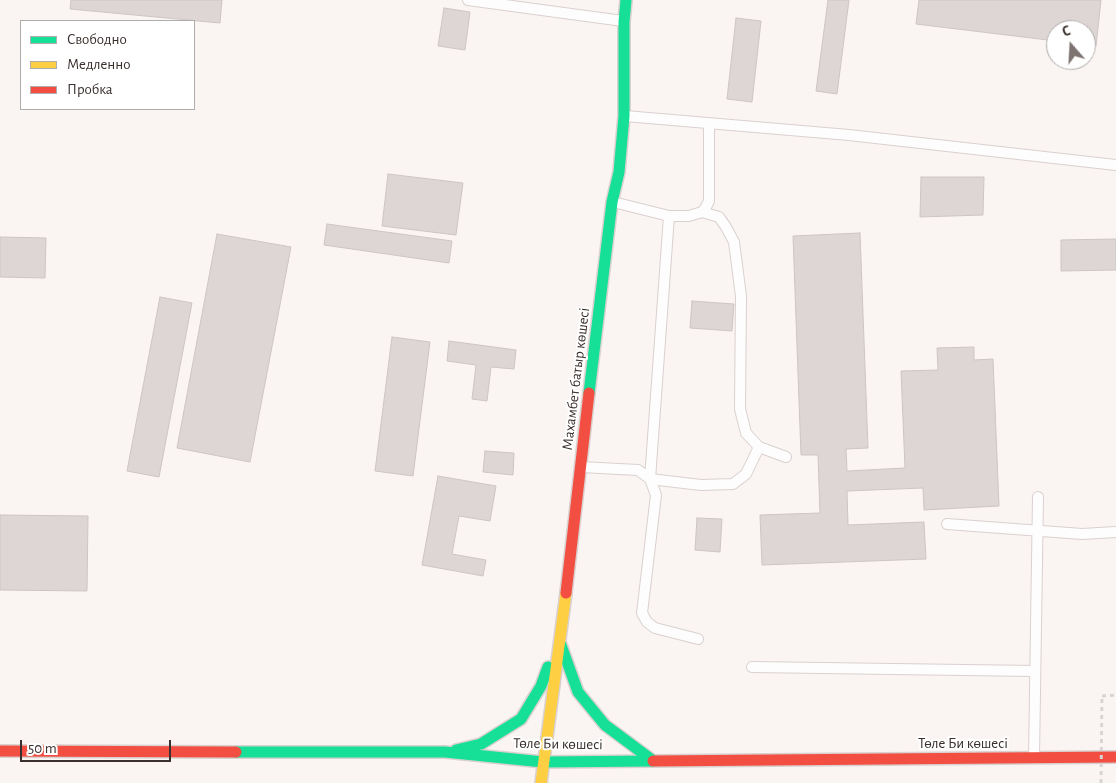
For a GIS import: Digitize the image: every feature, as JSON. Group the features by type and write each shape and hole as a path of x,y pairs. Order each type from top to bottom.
{"street":[{"name":"Махамбет батыр көшесі","path":"541,783 574,528 612,202 619,172 624,116 624,22 626,0"},
{"path":"445,752 481,744 521,719 540,686 559,640"},
{"path":"559,640 578,692 605,725 652,760"},
{"name":"Төле Би көшесі","path":"0,751 445,752 543,762 1116,757"}],"lane":[{"path":"468,0 624,22"},
{"path":"624,116 849,135 1116,165"},
{"path":"702,212 709,201 708,124"},
{"path":"612,202 669,216 689,216 702,212 719,217 726,226 734,242 741,296 740,409 746,433 759,447 786,456"},
{"path":"669,216 650,479 656,495 642,612 647,622 654,628 698,639"},
{"path":"580,467 638,470 650,479 701,485 733,484 746,474 759,447"},
{"path":"1034,758 1038,497"},
{"path":"947,524 1082,534 1116,532"},
{"path":"752,668 1034,670"}],"path":[{"path":"1101,783 1102,696 1116,695"}],"building":[{"path":"71,0 222,0 220,23 70,9"},
{"path":"828,0 849,0 837,94 816,91"},
{"path":"919,0 1101,0 1096,46 1096,20 1046,20 1046,40 916,24"},
{"path":"444,8 470,12 465,50 438,46"},
{"path":"736,18 761,21 752,102 727,99"},
{"path":"388,174 463,183 456,235 382,226"},
{"path":"921,177 984,177 983,215 920,217"},
{"path":"327,224 452,241 449,263 324,245"},
{"path":"860,233 868,448 846,449 847,471 905,468 901,371 938,370 937,348 974,347 974,360 993,359 999,506 924,510 923,488 847,491 848,525 924,522 926,559 762,565 760,515 820,513 818,455 801,455 793,236"},
{"path":"217,234 291,247 250,462 177,448"},
{"path":"0,237 46,238 45,278 0,277"},
{"path":"1116,239 1116,270 1061,271 1061,240"},
{"path":"160,297 192,303 159,477 127,471"},
{"path":"692,301 734,304 732,331 690,328"},
{"path":"392,337 430,342 413,476 375,471"},
{"path":"449,341 516,350 514,369 491,367 487,401 472,399 476,365 447,361"},
{"path":"485,451 514,453 513,475 483,472"},
{"path":"438,476 496,486 490,521 459,516 452,554 486,560 483,576 422,565"},
{"path":"0,515 88,516 87,591 0,590"},
{"path":"697,518 722,519 720,552 695,550"}],"traffic: fast":[{"path":"589,393 612,202 619,172 624,116 624,22 626,0"},
{"path":"561,645 578,692 605,725 652,760"},
{"path":"456,750 481,744 521,719 541,686 548,667"},
{"path":"236,752 445,752 543,762 653,761"}],"traffic: slow":[{"path":"541,783 566,593"}],"traffic: jam":[{"path":"566,593 589,393"},
{"path":"0,751 236,752"},
{"path":"653,761 1116,757"}]}
